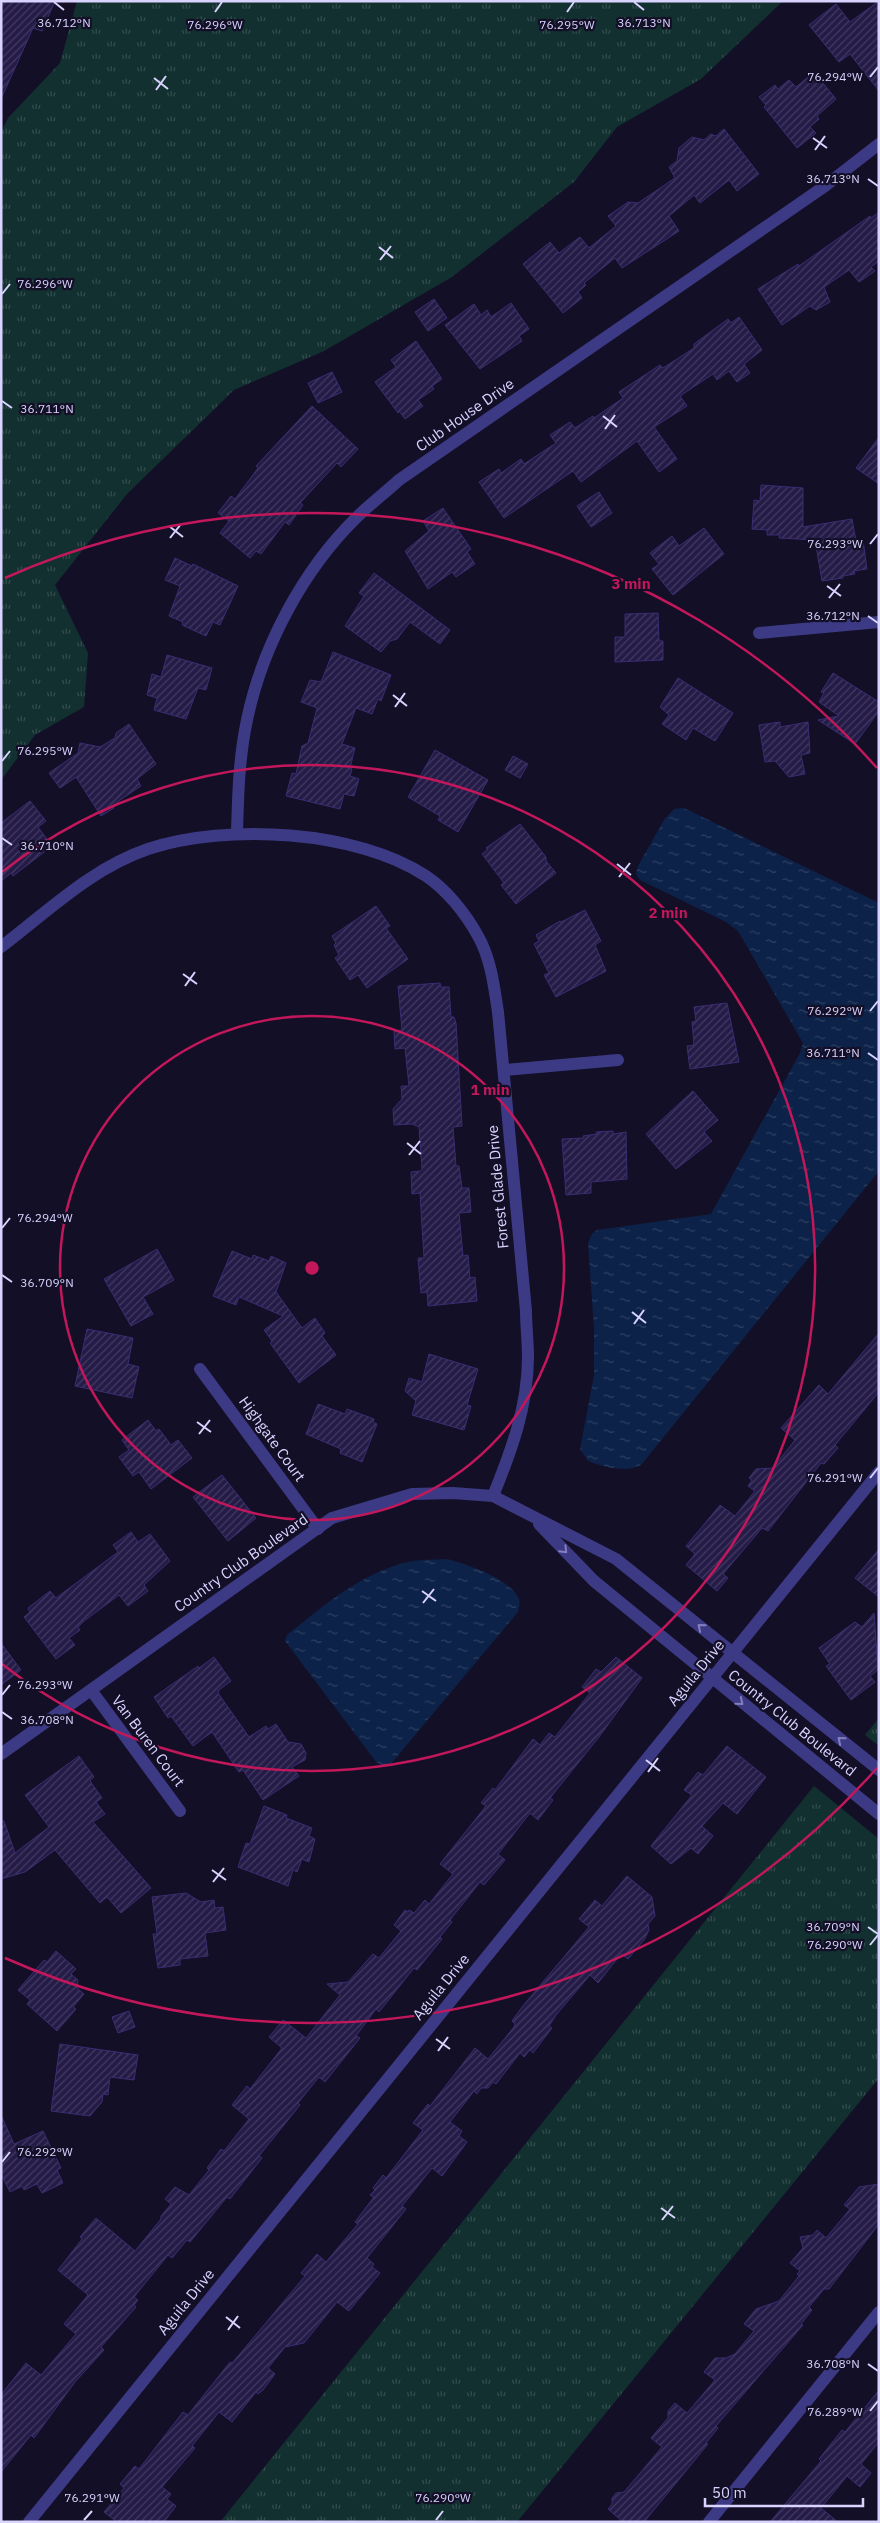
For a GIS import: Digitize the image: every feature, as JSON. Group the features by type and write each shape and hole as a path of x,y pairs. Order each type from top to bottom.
{"street":[{"name":"Club House Drive","path":"237,833 239,776 247,719 264,664 288,611 318,562 356,518 399,480 817,191 879,144"},
{"path":"758,633 879,622"},
{"name":"Forest Glade Drive","path":"1,946 106,867 149,849 193,839 237,833 297,836 356,847 394,858 427,877 456,904 478,936 493,972 504,1070 528,1359 522,1406 511,1452 493,1496"},
{"path":"504,1070 618,1060"},
{"name":"Highgate Court","path":"200,1369 318,1529"},
{"name":"Aguila Drive","path":"29,2522 879,1472"},
{"name":"Country Club Boulevard","path":"1,1754 332,1518 412,1494 453,1493 493,1496 616,1559 879,1770"},
{"name":"Country Club Boulevard","path":"530,1515 594,1581 879,1814"},
{"name":"Van Buren Court","path":"91,1690 180,1810"},
{"path":"709,2522 879,2312"}],"green space":[{"path":"77,1 783,1 701,79 617,127 574,182 452,277 324,351 234,390 127,494 55,585 88,653 84,707 35,735 1,780 1,132 8,118 60,63"},
{"path":"879,1718 879,1746 865,1735"},
{"path":"814,1786 879,1839 879,2078 517,2522 220,2522"}],"water":[{"path":"684,808 879,903 879,1171 641,1465 622,1469 588,1461 580,1449 594,1375 594,1329 588,1243 592,1234 597,1230 711,1214 800,1053 803,1043 738,931 726,922 640,880 636,874 638,866 664,820 674,809"},
{"path":"447,1559 475,1568 505,1584 513,1590 519,1599 518,1612 390,1765 384,1766 377,1763 285,1641 287,1635 329,1602 374,1574 408,1562"}],"building":[{"path":"1,1 55,1 42,31 33,28 1,99"},
{"path":"879,1 879,91 850,54 839,62 809,25 836,4 850,22"},
{"path":"814,72 836,99 817,116 819,119 810,127 816,133 797,148 764,107 766,105 759,97 775,85 778,89 789,80 796,87"},
{"path":"724,129 759,174 737,191 729,180 700,203 694,195 669,216 679,231 622,268 615,258 584,283 586,285 578,292 582,298 563,313 523,264 550,242 559,253 580,237 589,248 616,226 608,216 628,202 638,203 675,178 669,167 677,161 679,148 692,137 704,140 711,134 716,136"},
{"path":"879,212 879,261 871,267 875,271 859,282 849,270 824,287 830,302 816,310 810,306 782,325 758,289 798,264 799,266 870,216 871,218"},
{"path":"434,299 447,318 428,331 415,312"},
{"path":"511,303 529,329 519,336 522,341 480,369 445,325 474,304 481,315 487,310 491,317"},
{"path":"739,317 762,350 744,364 750,373 737,382 729,371 717,380 713,374 680,396 687,406 654,427 677,459 659,472 637,441 581,482 573,471 504,518 479,482 499,469 501,473 521,459 524,464 556,443 550,435 570,422 575,428 593,416 594,418 623,398 619,392 660,365 663,368 694,348 694,344 728,319 731,323"},
{"path":"416,341 442,379 432,386 434,389 418,400 423,406 405,419 399,411 398,413 375,382 396,367 391,360"},
{"path":"332,372 342,392 318,403 308,383"},
{"path":"312,406 358,449 341,467 337,463 300,503 303,505 289,525 285,522 261,554 256,551 250,558 220,533 229,521 218,513 231,496 235,499 258,468 256,466"},
{"path":"879,437 879,484 856,468"},
{"path":"761,485 803,488 803,527 852,519 856,541 863,540 867,569 854,571 855,574 843,576 843,578 822,581 815,540 779,538 780,535 767,535 767,530 752,529 754,500 760,501"},
{"path":"599,492 612,513 591,527 577,506"},
{"path":"443,508 471,549 467,552 475,564 456,577 452,572 428,589 405,551 429,531 423,521"},
{"path":"704,528 724,554 673,595 652,569 659,564 650,553 672,536 679,546"},
{"path":"175,558 192,566 193,564 238,586 220,625 213,622 206,636 182,625 183,622 169,616 180,586 165,580"},
{"path":"374,573 450,630 440,644 410,622 397,639 390,641 381,652 345,626 364,596 359,593"},
{"path":"658,613 659,641 663,641 663,660 615,662 615,637 625,637 625,614"},
{"path":"333,652 391,675 381,701 378,699 372,714 356,708 342,744 355,748 350,776 359,779 354,796 344,794 340,809 286,796 292,773 296,774 302,746 308,743 317,708 301,702 310,680 321,682"},
{"path":"167,655 212,668 206,690 198,688 186,719 154,710 157,698 147,695 152,674 161,677"},
{"path":"833,673 879,702 879,711 855,744 818,720 839,716 819,702 824,693 821,692"},
{"path":"678,678 733,713 715,741 693,728 686,740 662,724 669,715 660,707"},
{"path":"780,722 780,727 808,722 810,753 801,755 805,774 789,777 775,761 765,762 759,725"},
{"path":"129,724 156,764 137,779 141,786 101,816 76,777 60,788 49,773 78,753 80,743 100,747 115,738 116,733"},
{"path":"435,750 488,780 458,832 438,820 440,816 408,797"},
{"path":"513,756 528,764 520,778 505,770"},
{"path":"30,801 46,821 38,827 52,846 13,876 11,873 1,881 1,823"},
{"path":"520,824 556,873 516,904 501,885 504,883 482,854 488,849 486,848"},
{"path":"376,906 390,926 386,928 408,959 367,988 358,975 350,980 335,958 339,955 332,936"},
{"path":"585,910 601,941 595,945 606,971 556,997 544,975 549,973 534,944 539,941 536,935 560,921"},
{"path":"440,983 441,987 449,987 451,1017 454,1017 456,1023 462,1126 453,1127 456,1166 459,1166 462,1188 469,1188 471,1212 459,1213 463,1256 468,1255 470,1278 475,1277 477,1301 428,1306 427,1292 421,1293 418,1258 424,1258 420,1193 412,1194 411,1172 422,1169 419,1127 412,1124 394,1125 393,1109 402,1099 401,1086 409,1086 405,1048 395,1049 394,1031 402,1030 398,986"},
{"path":"727,1003 739,1062 690,1069 687,1046 694,1045 692,1022 696,1021 694,1007"},
{"path":"693,1091 718,1120 704,1132 712,1141 676,1169 646,1134"},
{"path":"613,1131 613,1134 626,1132 627,1179 591,1182 591,1193 566,1195 562,1139 584,1138 583,1136 597,1134 596,1132"},
{"path":"157,1249 174,1280 143,1297 153,1314 131,1326 104,1279"},
{"path":"232,1251 252,1259 253,1255 269,1261 271,1256 286,1263 276,1292 302,1328 315,1318 325,1333 322,1336 336,1355 299,1383 270,1343 272,1341 264,1330 283,1316 239,1297 236,1305 213,1296"},
{"path":"87,1329 133,1338 128,1364 139,1367 132,1398 75,1386"},
{"path":"879,1333 879,1392 835,1445 838,1448 824,1464 821,1463 768,1531 762,1528 723,1574 728,1578 717,1591 686,1565 695,1554 686,1546 720,1505 735,1516 755,1491 748,1486 752,1480 749,1478 756,1469 773,1468 795,1440 781,1428 819,1385 828,1394"},
{"path":"429,1354 478,1369 467,1405 471,1406 464,1430 412,1415 416,1401 405,1391 409,1378 422,1382"},
{"path":"318,1404 345,1414 347,1409 374,1419 373,1422 377,1424 362,1462 340,1453 341,1449 306,1434"},
{"path":"148,1420 156,1431 159,1429 171,1445 178,1440 192,1458 151,1489 139,1472 133,1476 119,1457 129,1450 122,1440"},
{"path":"222,1475 256,1518 228,1541 193,1497"},
{"path":"131,1532 138,1542 150,1534 170,1561 144,1585 148,1591 128,1606 119,1595 84,1621 78,1627 80,1630 69,1638 75,1645 56,1659 24,1617 30,1612 28,1608 50,1591 56,1598 118,1552 113,1545"},
{"path":"879,1549 879,1597 855,1578"},
{"path":"874,1613 878,1670 870,1676 875,1682 851,1700 826,1666 830,1664 819,1648 855,1622 862,1627"},
{"path":"1,1643 21,1670 1,1685"},
{"path":"214,1657 231,1681 219,1690 218,1693 249,1737 266,1726 268,1729 276,1724 288,1742 301,1744 306,1753 305,1760 292,1767 299,1776 263,1800 243,1770 239,1772 212,1732 193,1746 171,1716 168,1718 154,1697"},
{"path":"616,1657 642,1678 599,1737 550,1798 553,1800 538,1820 530,1813 498,1854 505,1860 484,1885 480,1882 450,1920 452,1922 440,1937 442,1939 417,1970 414,1968 379,2012 376,2009 356,2036 360,2038 325,2082 319,2077 298,2103 300,2105 259,2156 262,2158 230,2199 227,2197 190,2242 187,2240 172,2258 168,2255 134,2297 138,2300 134,2305 136,2307 101,2347 104,2350 75,2382 34,2438 31,2435 1,2472 1,2395 26,2363 41,2375 76,2334 64,2324 88,2295 58,2270 82,2239 80,2237 96,2218 135,2251 171,2204 165,2199 175,2187 189,2195 209,2170 207,2168 221,2149 224,2151 249,2119 232,2105 247,2086 250,2089 282,2048 269,2037 283,2020 306,2038 340,1995 327,1984 348,1982 373,1954 379,1958 401,1931 394,1925 405,1910 414,1913 425,1900 429,1904 453,1874 440,1864 486,1806 481,1803 493,1788 495,1790 533,1739 540,1745 549,1733 555,1737 590,1693 582,1687 596,1669 601,1672"},
{"path":"727,1746 766,1777 737,1814 723,1803 702,1826 713,1836 698,1854 691,1848 671,1864 651,1846 692,1795 684,1790 698,1772 703,1775"},
{"path":"79,1756 94,1777 90,1781 102,1798 96,1802 105,1814 93,1822 151,1888 121,1913 107,1897 100,1903 55,1850 25,1872 1,1879 1,1821 4,1821 15,1853 49,1827 25,1795"},
{"path":"264,1806 287,1815 286,1818 312,1828 309,1836 315,1839 309,1862 302,1859 297,1872 293,1870 288,1886 238,1867 246,1843 250,1844"},
{"path":"627,1876 652,1897 655,1916 648,1924 649,1930 644,1940 628,1959 621,1954 598,1983 590,1975 556,2015 549,2026 552,2028 533,2053 530,2050 524,2057 520,2053 496,2084 493,2082 488,2088 481,2088 477,2094 474,2091 450,2122 462,2131 459,2136 467,2142 442,2176 432,2168 402,2206 406,2209 367,2258 374,2264 372,2267 380,2273 349,2311 337,2302 304,2343 285,2347 268,2368 275,2374 263,2390 258,2394 256,2392 232,2422 219,2412 192,2446 195,2448 162,2487 171,2494 167,2499 176,2506 164,2522 117,2522 104,2512 124,2488 120,2484 135,2466 139,2469 183,2412 188,2415 230,2362 232,2363 305,2276 301,2273 317,2254 326,2262 358,2224 355,2222 374,2197 370,2195 375,2190 373,2188 383,2175 386,2178 423,2130 413,2123 428,2104 430,2106 475,2048 488,2059 514,2027 515,2024 512,2021 522,2007 589,1927 579,1919 595,1900 602,1906"},
{"path":"186,1893 201,1902 214,1900 215,1908 223,1907 226,1930 205,1933 208,1956 180,1959 180,1965 158,1968 153,1934 157,1934 152,1897"},
{"path":"56,1951 76,1969 71,1974 78,1980 77,1988 84,1994 73,2007 76,2009 57,2031 27,2004 30,2000 18,1990 44,1960 47,1962"},
{"path":"129,2011 135,2027 118,2033 112,2017"},
{"path":"60,2044 138,2055 134,2080 110,2077 108,2095 103,2094 102,2102 90,2116 51,2111"},
{"path":"1,2115 14,2144 43,2131 61,2168 57,2170 63,2183 42,2193 37,2184 24,2190 22,2186 10,2192 1,2174"},
{"path":"879,2184 879,2224 829,2289 824,2289 809,2307 812,2310 801,2324 803,2325 716,2426 718,2428 706,2443 708,2444 644,2522 623,2522 608,2509 612,2504 612,2498 616,2493 624,2492 662,2447 651,2438 668,2418 668,2411 675,2403 687,2413 715,2380 704,2372 715,2358 726,2358 735,2354 754,2331 744,2324 756,2309 779,2301 799,2276 797,2274 800,2271 790,2263 803,2248 800,2237 813,2235 817,2230 826,2238 850,2209 844,2205 859,2187"},
{"path":"879,2390 879,2442 861,2464 871,2473 860,2487 847,2476 821,2508 838,2522 770,2522 821,2461 819,2459 842,2430 845,2432"}]}
